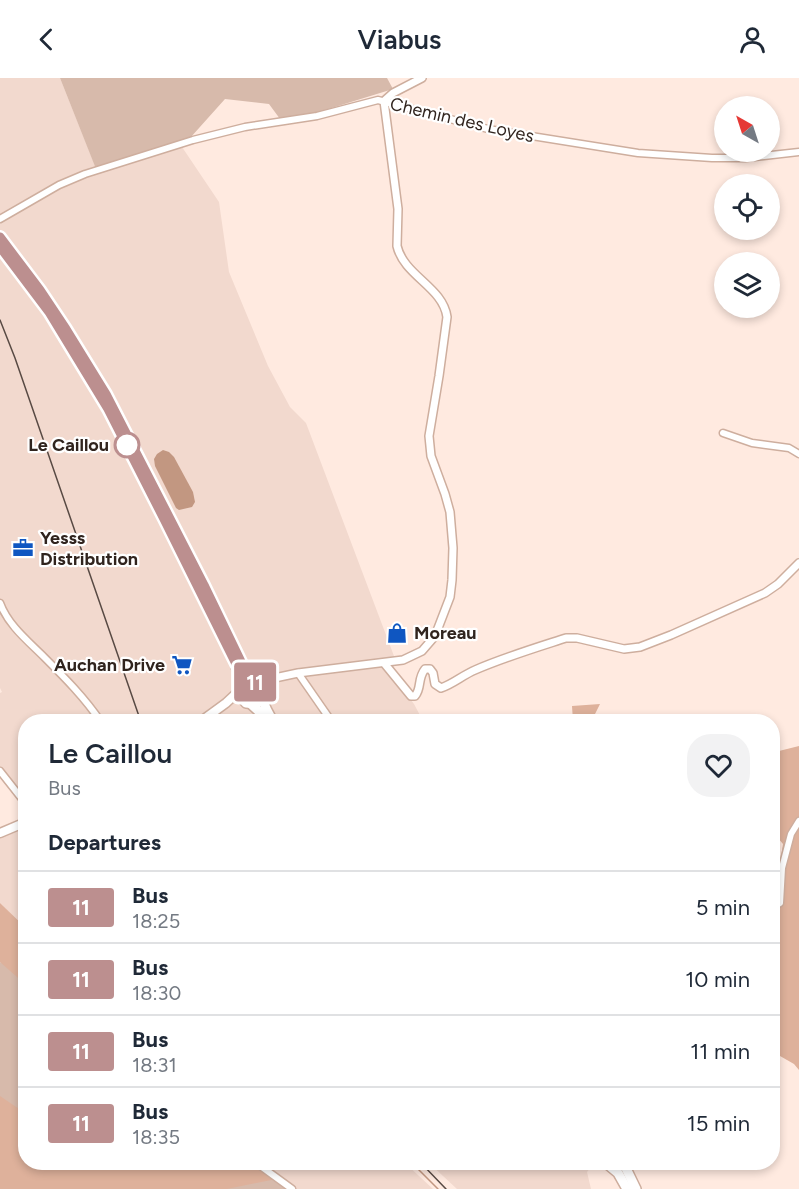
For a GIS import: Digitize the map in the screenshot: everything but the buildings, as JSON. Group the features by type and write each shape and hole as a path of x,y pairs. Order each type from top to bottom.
{"main road":[{"path":"0,237 46,300 106,394 245,670 261,686 270,714"},
{"path":"0,247 49,312 82,364 115,423 241,674 240,694 262,714"},
{"path":"211,714 249,682 256,682"},
{"path":"226,703 259,703 263,695"},
{"path":"0,833 18,824"},
{"path":"614,1170 627,1189"},
{"path":"626,1170 636,1189"}],"street":[{"path":"256,682 298,673 403,660 413,656 422,651 435,636 450,597 453,548 450,512 431,456 429,436 447,317 440,299 410,269 398,252 397,200 384,101 393,93 422,78"},
{"name":"Chemin des Loyes","path":"0,219 59,185 85,174 193,140 245,127 317,116 378,100 488,129 638,153 734,158 799,152"},
{"path":"723,433 752,444 789,448 799,454"},
{"path":"384,663 411,696 415,696 418,693 420,675 425,669 430,669 435,684 441,688 497,660 566,638 577,638 624,649 640,647 765,593 778,584 799,563"},
{"path":"0,603 12,625 63,677 95,714"},
{"path":"298,673 326,714"},
{"path":"263,695 274,678"},
{"path":"0,771 18,794"},
{"path":"780,903 782,868 791,834 799,821"},
{"path":"266,1170 292,1189"}],"shaded area":[{"path":"0,78 60,78 98,173 182,147 219,202 229,272 268,366 290,407 306,423 397,664 388,671 419,714 18,714 18,791 0,768 0,693 2,692 0,688"},
{"path":"60,78 387,78 393,89 283,123 269,104 225,99 182,147 98,174"},
{"path":"163,450 174,457 193,492 195,502 192,507 179,510 176,508 155,466 154,459"},
{"path":"600,704 595,714 573,714 572,706"},
{"path":"799,746 799,1070 794,1064 780,1056 780,865 783,844 780,840 780,751"},
{"path":"18,830 18,920 0,903 0,838"},
{"path":"0,903 18,920 18,978 0,962"},
{"path":"18,951 18,1170 263,1170 288,1189 0,1189 0,962 2,963"},
{"path":"0,1096 18,1108 18,1170 266,1170 276,1179 227,1189 0,1189"},
{"path":"268,1170 413,1170 433,1189 291,1189"},
{"path":"437,1170 589,1170 591,1189 457,1189"}],"waterway":[{"path":"419,1170 438,1189"}],"railway":[{"path":"0,320 138,714"},
{"path":"428,1170 446,1189"}],"bus line":[{"name":"11","path":"0,237 40,290 106,394 204,585 234,649 245,670 255,682 244,685 241,674 164,519 108,409 82,364 49,312 0,247"}],"place":[{"name":"Le Caillou","path":"127,445"},
{"name":"Yesss Distribution","path":"23,548"},
{"name":"Moreau","path":"397,633"},
{"name":"Auchan Drive","path":"182,665"}]}
